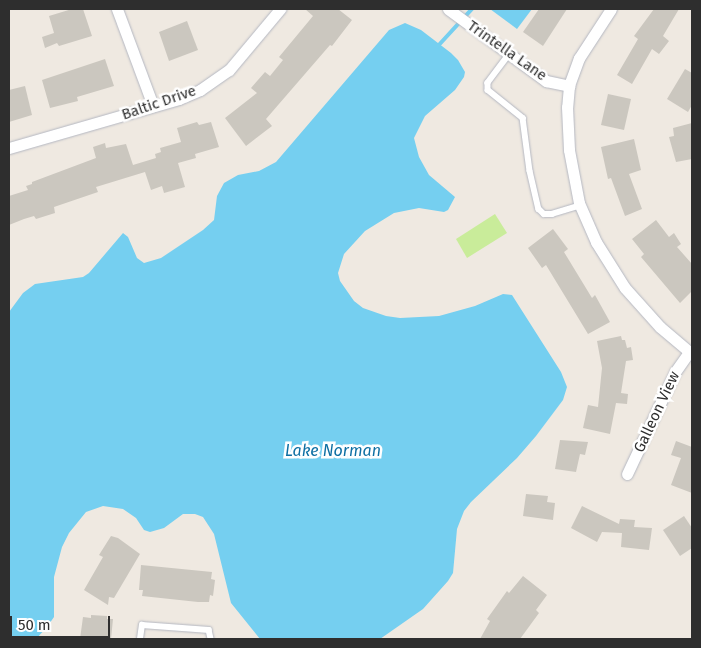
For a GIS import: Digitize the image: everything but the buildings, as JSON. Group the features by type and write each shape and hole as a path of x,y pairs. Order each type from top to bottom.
{"street":[{"path":"117,9 153,106"},
{"name":"Baltic Drive","path":"9,148 153,106 200,90 229,70 280,9"},
{"name":"Trintella Lane","path":"448,9 546,81 569,86"},
{"path":"611,9 579,58 569,86 567,107 569,150 579,206 596,242 625,288 660,327 691,353"},
{"name":"Galleon View","path":"627,474 675,372 691,353"}],"lane":[{"path":"509,55 488,83 488,90 523,118 530,171 538,209 544,214 552,214 579,206"},
{"path":"140,639 142,625 209,630 211,639"}],"green space":[{"path":"495,214 507,233 467,258 456,239"}],"water":[{"path":"490,9 532,9 517,29"},
{"name":"Lake Norman","path":"405,23 421,30 451,53 465,72 464,77 455,90 425,116 414,138 419,157 429,175 455,197 448,210 444,212 419,208 394,213 365,231 344,254 338,273 340,281 354,301 363,308 386,316 400,318 439,316 475,306 503,294 512,295 561,372 567,387 563,400 536,436 517,458 464,511 457,529 453,573 448,581 423,609 380,639 260,639 231,603 214,534 203,517 195,514 183,514 164,528 150,532 144,530 136,518 123,509 103,506 86,512 69,533 62,547 54,577 54,617 47,627 36,639 9,639 9,312 23,293 35,284 83,277 89,273 123,233 128,237 137,258 144,263 161,258 203,230 214,220 217,196 224,183 238,175 259,171 276,162 389,30"}],"waterway":[{"path":"437,47 472,9"}]}
